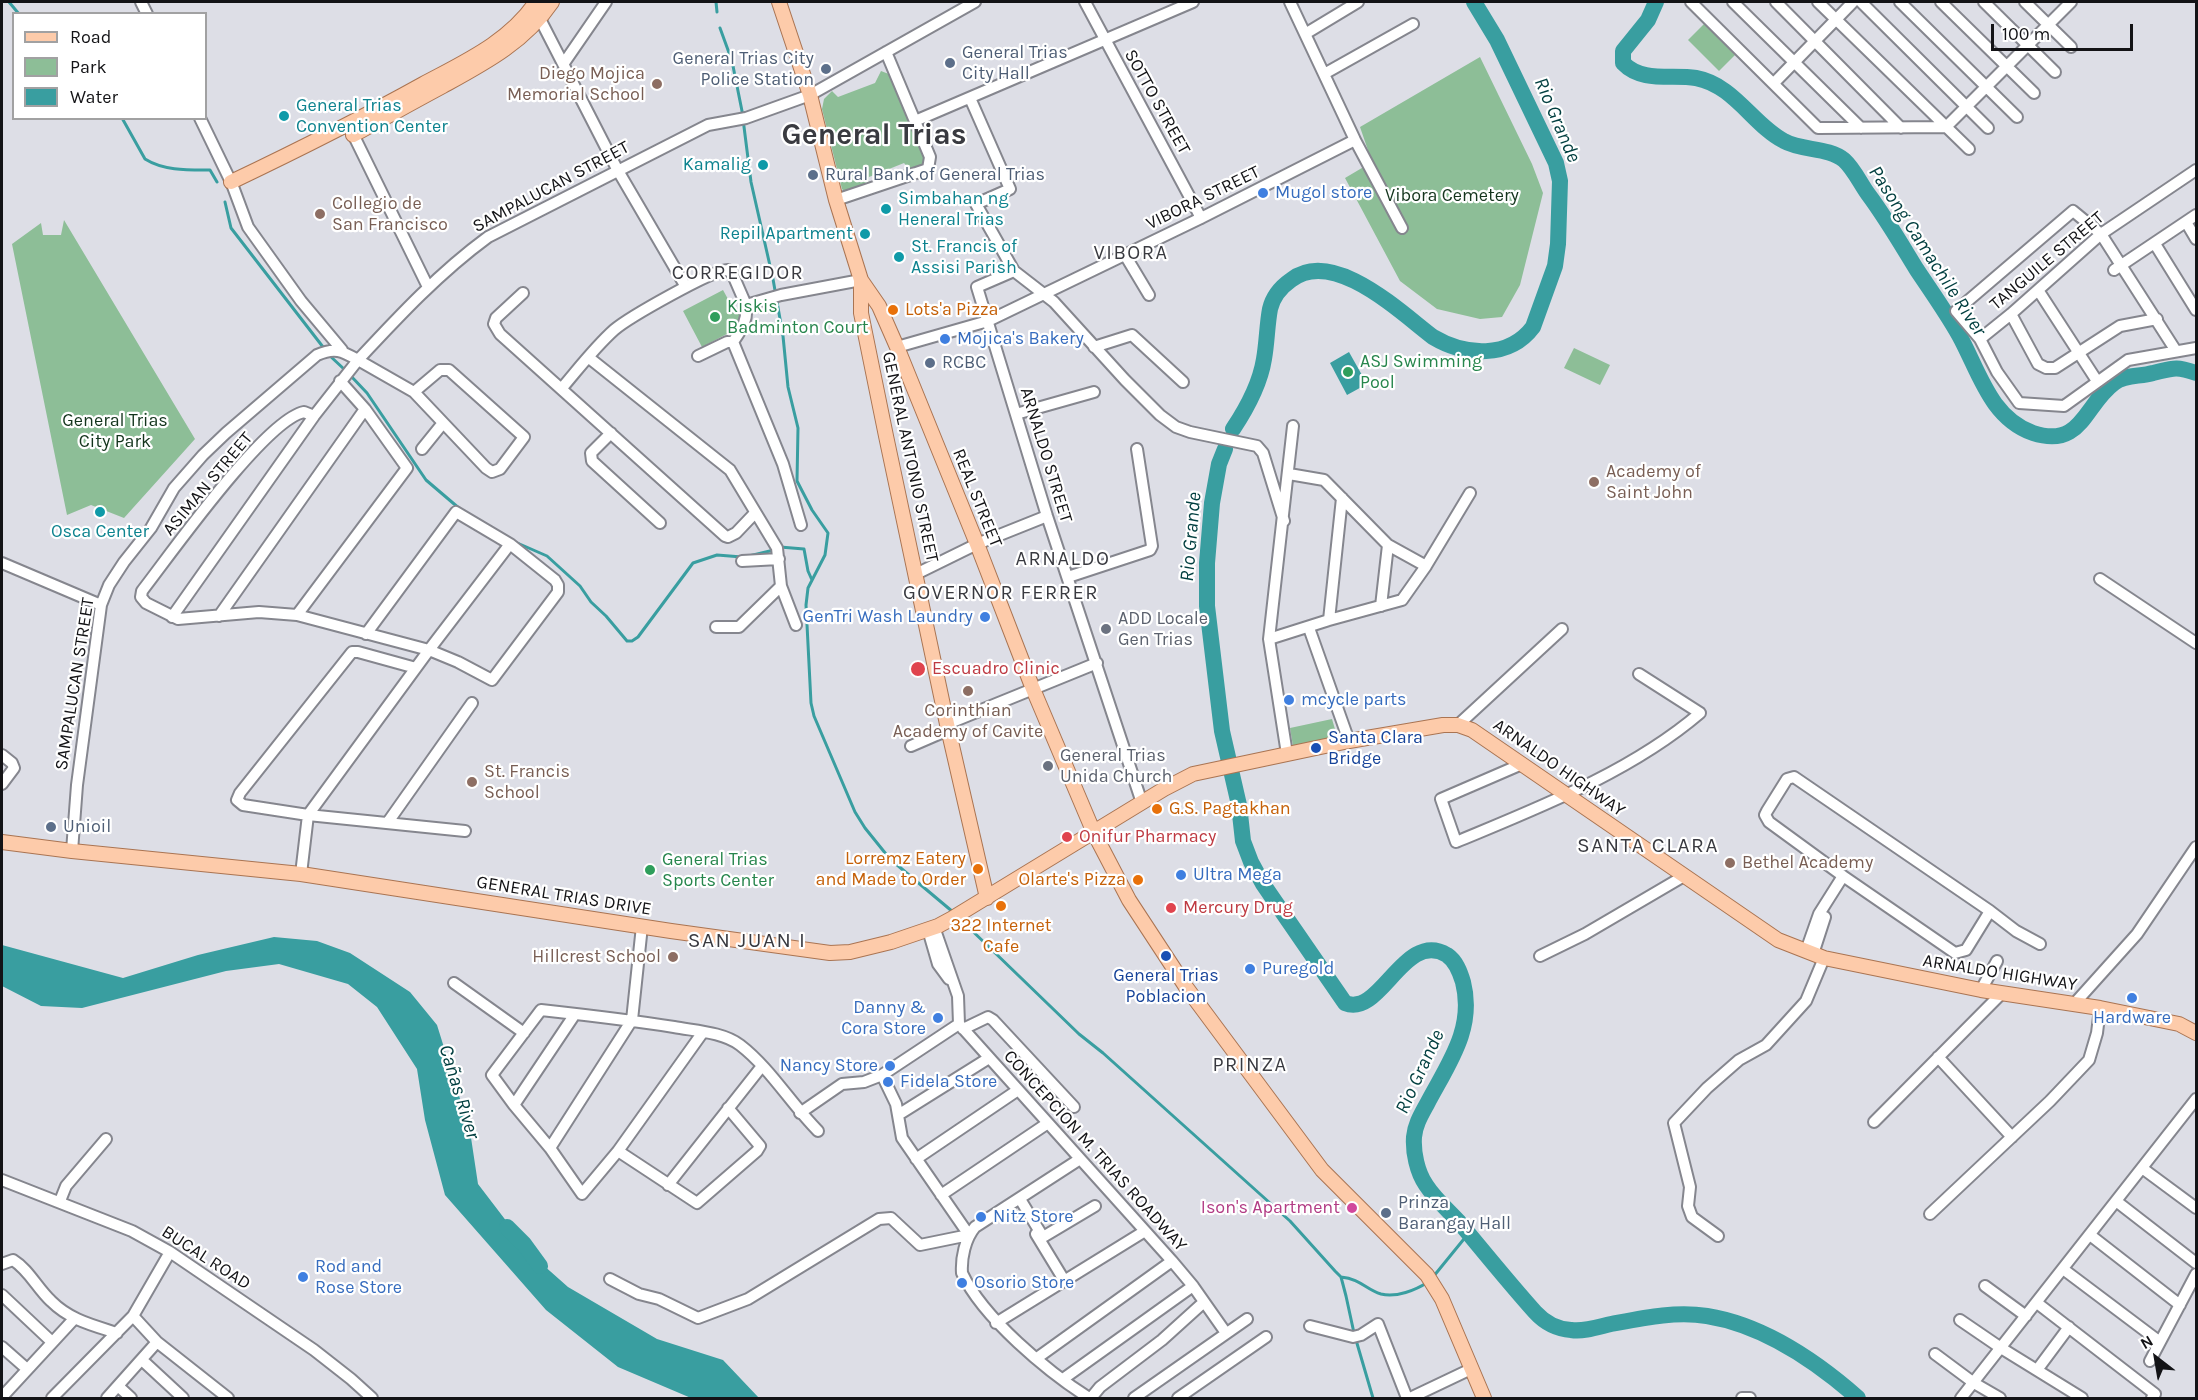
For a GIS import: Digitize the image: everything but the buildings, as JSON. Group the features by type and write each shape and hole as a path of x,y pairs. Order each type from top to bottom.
{"main road":[{"path":"351,130 491,46 519,24 536,2"},
{"path":"231,182 351,130 496,56 522,37 540,19 552,2"},
{"name":"GENERAL ANTONIO STREET","path":"779,2 810,95 836,200 861,280 861,313 948,727 987,898"},
{"name":"REAL STREET","path":"861,280 879,306 897,347 1033,689 1094,833 1129,900 1186,987 1322,1170 1427,1275 1442,1299 1484,1398"},
{"path":"1094,833 1193,774 1349,741 1443,725 1458,725"},
{"name":"ARNALDO HIGHWAY","path":"1458,725 1472,730 1778,940 1814,954 1981,990 2075,1003 2179,1024 2196,1033"},
{"name":"GENERAL TRIAS DRIVE","path":"2,842 301,874 830,953 850,952 891,942 951,919 1094,833"}],"street":[{"path":"564,63 606,2"},
{"name":"SAMPALUCAN STREET","path":"172,617 340,381 428,286 455,261 488,237 617,169 708,125 746,118 810,95 975,2"},
{"name":"SOTTO STREET","path":"1085,2 1201,218"},
{"path":"915,122 1193,2"},
{"path":"1290,2 1355,140 1402,228"},
{"path":"1305,34 1358,2"},
{"path":"1690,2 1818,128 1946,127 2071,2"},
{"path":"1733,2 1862,128"},
{"path":"1776,2 1901,128"},
{"path":"1818,2 1969,149"},
{"path":"1774,83 1853,2"},
{"path":"1861,2 1988,128"},
{"path":"1900,2 2016,117"},
{"path":"1941,2 2034,93"},
{"path":"1984,2 2055,72"},
{"path":"2025,2 2071,46"},
{"path":"540,19 617,169 686,287"},
{"path":"1324,74 1413,24"},
{"path":"836,200 928,169 930,157 886,52"},
{"path":"970,98 1010,189 976,204 1014,271 1054,302 1152,407 1176,427 1197,434 1257,446 1263,453 1284,521"},
{"path":"201,120 231,182 248,227 301,301 342,350 414,392 492,472 500,469 524,437 449,370 440,370 414,392"},
{"path":"351,130 428,286"},
{"name":"VIBORA STREET","path":"897,347 988,321 1201,218 1355,140"},
{"name":"TANGUILE STREET","path":"1980,339 2101,234 2196,170"},
{"path":"2176,351 2157,319 2118,268 2101,234 2073,211 1956,311 1980,339 1997,372 2019,403 2064,406 2128,360 2196,348"},
{"path":"2118,268 2196,215"},
{"path":"2186,222 2196,239"},
{"path":"2155,244 2196,310"},
{"path":"1125,255 1149,295"},
{"path":"562,388 616,329 686,287 720,271 728,270 733,274 746,305 746,323 732,342 727,342 698,356"},
{"name":"ARNALDO STREET","path":"1014,271 977,287 1047,516 1142,803"},
{"path":"746,305 781,295 861,280"},
{"path":"2038,290 2097,381"},
{"path":"523,293 496,318 494,324 500,334 725,536 736,533 755,513"},
{"path":"2011,314 2038,364 2046,368 2055,368 2120,326 2157,319"},
{"path":"1094,347 1132,335 1183,382"},
{"path":"732,342 783,464 801,525"},
{"name":"SAMPALUCAN STREET","path":"72,851 77,785 101,606 109,585 151,528 174,488 203,455 307,362 327,350 342,350"},
{"path":"588,357 725,465 774,543 779,559 781,586 796,625"},
{"path":"297,615 407,468 365,409 340,381"},
{"path":"1016,414 1094,392"},
{"path":"219,616 365,409"},
{"name":"ASIMAN STREET","path":"172,617 146,603 141,597 142,591 242,463 292,417 304,412 314,416"},
{"path":"422,449 443,423"},
{"path":"1287,754 1269,639 1293,426"},
{"path":"611,433 591,453 592,461 660,524"},
{"path":"1068,577 1150,550 1152,546 1137,449"},
{"path":"1289,474 1324,480 1388,545 1426,566"},
{"path":"1269,639 1402,600 1426,566 1470,493"},
{"path":"1329,620 1342,498"},
{"path":"172,617 182,620 259,612 297,615 366,634 429,650 492,680 558,592 555,580 510,544 456,512 366,634"},
{"path":"916,574 977,544 1047,516"},
{"path":"301,874 308,815 510,544"},
{"path":"1381,606 1388,545"},
{"path":"742,561 779,559"},
{"path":"2,563 101,606"},
{"path":"2100,579 2196,643"},
{"path":"716,627 733,628 744,624 781,586"},
{"path":"1309,628 1349,741"},
{"path":"1458,725 1562,629"},
{"path":"416,668 358,652 349,654 237,796 237,800 243,805 308,815 465,831"},
{"path":"911,746 1033,689 1097,663"},
{"path":"1522,764 1441,799 1456,842 1566,796 1674,736 1700,713 1639,674"},
{"path":"388,822 472,703"},
{"path":"2,755 12,763 14,768 2,784"},
{"path":"1990,912 1966,950 1955,953 1845,878 1766,818 1767,811 1789,778 1794,777 1990,912 2016,931 2040,944"},
{"path":"2075,1003 2137,934 2196,847"},
{"path":"1540,956 1585,934 1684,876"},
{"path":"1718,1236 1692,1217 1688,1206 1690,1187 1674,1124 1707,1088 1739,1060 1766,1045 1806,1001 1822,916 1845,878"},
{"path":"550,1148 632,1020 642,926"},
{"path":"931,928 938,964 954,986 958,996 961,1027"},
{"path":"1981,990 1998,961"},
{"path":"454,982 524,1033"},
{"path":"1874,1122 2002,993"},
{"path":"1930,1214 2050,1101 2089,1060 2097,1033 2100,1008"},
{"path":"703,1032 618,1151 582,1194 550,1148 492,1075 541,1010 632,1020 703,1032 738,1043 762,1066 800,1113 818,1131"},
{"path":"514,1105 575,1014"},
{"path":"800,1113 842,1084 864,1082 882,1075 961,1027 988,1017 1074,1107"},
{"name":"CONCEPCION M. TRIAS ROADWAY","path":"961,1027 1172,1261 1193,1286 1226,1333"},
{"path":"1938,1057 2012,1137"},
{"path":"898,1115 989,1058"},
{"path":"668,1185 762,1066"},
{"path":"882,1075 896,1104 902,1138 969,1235"},
{"path":"916,1159 1018,1090"},
{"path":"1961,1398 2196,1100"},
{"path":"618,1151 697,1203 757,1152 760,1146 729,1108"},
{"path":"940,1195 1048,1123"},
{"path":"60,1202 66,1186 106,1139"},
{"path":"1080,1159 975,1227 969,1235 961,1265 962,1273 996,1323 1063,1379 1090,1398 1162,1340 1204,1302"},
{"path":"2142,1168 2196,1208"},
{"name":"BUCAL ROAD","path":"2,1180 132,1231 170,1252 314,1350 372,1398"},
{"path":"1018,1200 1043,1237 1095,1206"},
{"path":"1018,1200 1064,1280"},
{"path":"2116,1201 2196,1263"},
{"path":"610,1279 639,1294 658,1299 698,1318 748,1299 879,1219 891,1218 920,1245 969,1235"},
{"path":"996,1323 1145,1231"},
{"path":"2090,1235 2180,1305"},
{"path":"52,1398 133,1316 170,1252"},
{"path":"2,1264 13,1260 21,1265 51,1301 74,1319 117,1333"},
{"path":"1037,1358 1172,1261"},
{"path":"2063,1269 2160,1342"},
{"path":"2150,1361 2196,1274"},
{"path":"1063,1379 1193,1286"},
{"path":"1985,1286 2026,1316"},
{"path":"2,1295 52,1342"},
{"path":"2037,1303 2155,1394 2152,1398"},
{"path":"133,1316 157,1342 228,1398"},
{"path":"2,1395 74,1319"},
{"path":"1134,1398 1247,1319"},
{"path":"1960,1320 2082,1398"},
{"path":"1310,1326 1357,1336 1377,1324 1409,1398 1471,1369"},
{"path":"2037,1370 2069,1328"},
{"path":"1178,1398 1266,1337"},
{"path":"107,1398 157,1342"},
{"path":"2,1347 27,1369"},
{"path":"1935,1354 1974,1383 2000,1398"},
{"path":"142,1360 183,1398"},
{"path":"118,1386 131,1398"},
{"path":"1742,1398 1750,1398"}],"green space":[{"path":"1704,24 1735,55 1719,71 1688,40"},
{"name":"Vibora Cemetery","path":"1480,57 1532,164 1543,193 1520,285 1502,317 1480,319 1437,309 1400,281 1345,178 1372,162 1360,127"},
{"path":"881,71 894,76 927,157 926,162 912,172 904,163 869,177 867,189 846,193 842,189 822,109 824,99 832,91 838,97 875,83"},
{"name":"General Trias City Park","path":"64,220 195,439 124,518 91,505 67,515 12,244 41,223 43,235 61,235"},
{"name":"Kiskis Badminton Court","path":"723,290 734,310 741,306 744,325 702,347 683,311"},
{"path":"1574,348 1610,365 1600,385 1564,368"},
{"path":"1332,719 1337,736 1293,746 1290,728"}],"water":[{"name":"ASJ Swimming Pool","path":"1349,352 1367,384 1347,395 1330,363"},
{"path":"274,937 317,941 350,953 410,992 437,1025 470,1131 478,1184 533,1256 568,1287 657,1339 723,1360 759,1398 691,1398 618,1367 546,1310 445,1195 425,1120 417,1069 377,1007 348,984 279,964 226,971 82,1008 41,1006 2,986 2,945 123,978 198,955"}],"waterway":[{"path":"9,2 17,12"},
{"path":"716,2 717,12"},
{"name":"Rio Grande","path":"1233,429 1248,404 1259,378 1273,300 1287,283 1308,272 1326,271 1346,277 1385,299 1433,337 1459,348 1472,351 1499,349 1512,345 1533,327 1555,266 1560,181 1556,163 1497,40 1474,2"},
{"name":"Pasong Camachile River","path":"1656,2 1648,20 1623,51 1623,63 1639,73 1648,75 1696,78 1709,82 1732,97 1784,141 1830,153 1844,160 1881,212 1949,318 1987,392 2006,416 2018,426 2033,433 2049,436 2062,435 2081,422 2104,392 2118,380 2174,368 2196,373"},
{"path":"720,28 732,61 742,111 751,182 773,279 783,336 788,387 798,428 797,481 812,510 828,533 825,555 808,588 806,605 811,703 814,716 855,812 865,828 890,859 953,912"},
{"path":"123,120 145,159 168,168 210,170 217,182"},
{"path":"225,202 231,228 323,347"},
{"path":"329,355 345,370"},
{"path":"350,375 367,393 426,480 460,509"},
{"name":"Rio Grande","path":"1225,449 1219,464 1212,503 1207,563 1207,606 1222,731 1239,805 1243,841 1251,862 1263,884 1345,1003 1358,1004 1370,998 1405,963 1418,954 1432,950 1447,955 1453,960 1463,982 1466,999 1462,1031 1451,1060 1417,1124 1414,1137 1416,1162 1426,1185 1535,1312 1551,1325 1581,1330 1671,1315 1707,1316 1748,1327 1788,1346 1825,1371 1858,1398"},
{"path":"515,542 547,556 580,586 591,602 627,641 638,637 693,563 717,555 742,557"},
{"path":"780,547 804,549 812,580"},
{"path":"749,556 774,550"},
{"path":"960,919 1079,1034 1290,1221 1341,1277 1354,1333"},
{"name":"Cañas River","path":"507,1227 524,1244 540,1266"},
{"path":"1433,1277 1468,1234"},
{"path":"1341,1277 1387,1295 1406,1292 1428,1282"},
{"path":"1356,1340 1373,1398"}],"place":[{"name":"General Trias City Hall","path":"950,63"},
{"name":"General Trias City Police Station","path":"826,69"},
{"name":"Diego Mojica Memorial School","path":"657,84"},
{"name":"General Trias Convention Center","path":"284,116"},
{"name":"Kamalig","path":"763,165"},
{"name":"Rural Bank of General Trias","path":"813,175"},
{"name":"Mugol store","path":"1263,193"},
{"name":"Simbahan ng Heneral Trias","path":"886,209"},
{"name":"Collegio de San Francisco","path":"320,214"},
{"name":"Repil Apartment","path":"865,234"},
{"name":"St. Francis of Assisi Parish","path":"899,257"},
{"name":"Lots'a Pizza","path":"893,310"},
{"name":"Kiskis Badminton Court","path":"715,317"},
{"name":"Mojica's Bakery","path":"945,339"},
{"name":"RCBC","path":"930,363"},
{"name":"ASJ Swimming Pool","path":"1348,372"},
{"name":"Academy of Saint John","path":"1594,482"},
{"name":"Osca Center","path":"100,512"},
{"name":"GenTri Wash Laundry","path":"985,617"},
{"name":"ADD Locale Gen Trias","path":"1106,629"},
{"name":"Escuadro Clinic","path":"918,669"},
{"name":"Corinthian Academy of Cavite","path":"968,691"},
{"name":"mcycle parts","path":"1289,700"},
{"name":"Santa Clara Bridge","path":"1316,748"},
{"name":"General Trias Unida Church","path":"1048,766"},
{"name":"St. Francis School","path":"472,782"},
{"name":"G.S. Pagtakhan","path":"1157,809"},
{"name":"Unioil","path":"51,827"},
{"name":"Onifur Pharmacy","path":"1067,837"},
{"name":"Bethel Academy","path":"1730,863"},
{"name":"Lorremz Eatery and Made to Order","path":"978,869"},
{"name":"General Trias Sports Center","path":"650,870"},
{"name":"Ultra Mega","path":"1181,875"},
{"name":"Olarte's Pizza","path":"1138,880"},
{"name":"322 Internet Cafe","path":"1001,906"},
{"name":"Mercury Drug","path":"1171,908"},
{"name":"General Trias Poblacion","path":"1166,956"},
{"name":"Hillcrest School","path":"673,957"},
{"name":"Puregold","path":"1250,969"},
{"name":"Hardware","path":"2132,998"},
{"name":"Danny & Cora Store","path":"938,1018"},
{"name":"Nancy Store","path":"890,1066"},
{"name":"Fidela Store","path":"888,1082"},
{"name":"Ison's Apartment","path":"1352,1208"},
{"name":"Prinza Barangay Hall","path":"1386,1213"},
{"name":"Nitz Store","path":"981,1217"},
{"name":"Rod and Rose Store","path":"303,1277"},
{"name":"Osorio Store","path":"962,1283"}],"district":[{"name":"General Trias","path":"874,135"},
{"name":"VIBORA","path":"1131,253"},
{"name":"CORREGIDOR","path":"738,273"},
{"name":"ARNALDO","path":"1063,559"},
{"name":"GOVERNOR FERRER","path":"1001,593"},
{"name":"SANTA CLARA","path":"1648,846"},
{"name":"SAN JUAN I","path":"747,941"},
{"name":"PRINZA","path":"1250,1065"}]}
